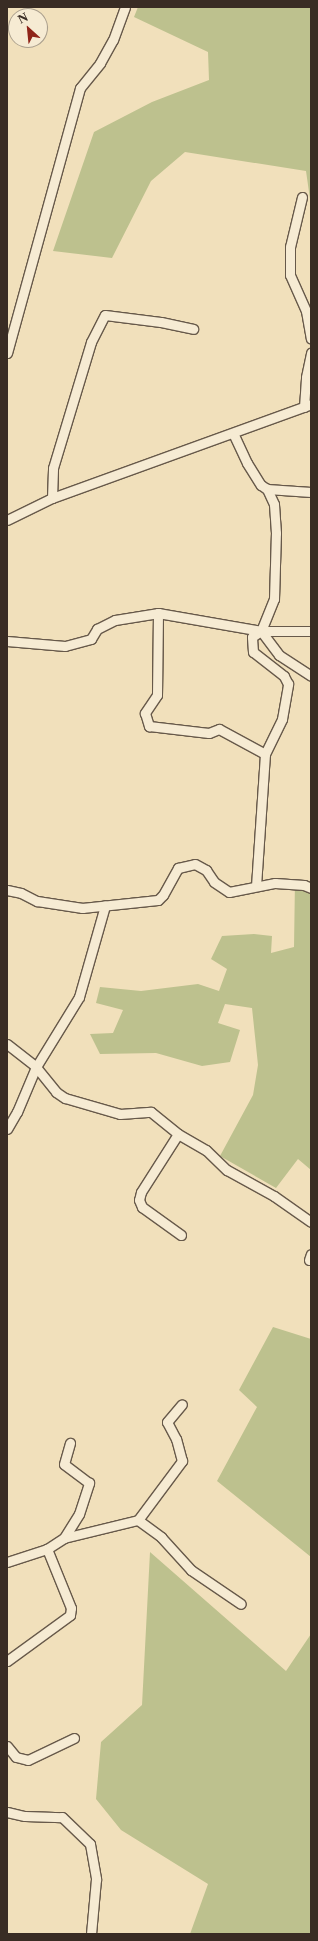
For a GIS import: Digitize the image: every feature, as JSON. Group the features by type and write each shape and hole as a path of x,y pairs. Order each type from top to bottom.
{"street":[{"path":"7,353 9,339 80,88 104,57 125,7"},
{"path":"302,197 290,247 290,275 306,311 311,339"},
{"path":"52,498 53,468 91,342 104,315 161,322 193,329"},
{"path":"7,520 52,498 308,406 306,377 311,353"},
{"path":"233,433 256,480 267,488 274,504 276,533 274,599 261,631 252,637 253,652 284,676 288,684 282,719 265,754 256,886"},
{"path":"267,488 311,492"},
{"path":"158,613 157,695 145,713 149,726 209,733 219,729 265,754"},
{"path":"7,641 65,646 91,639 98,629 115,620 158,613 261,631 311,631"},
{"path":"261,631 278,655 311,676"},
{"path":"7,890 22,893 37,901 82,908 158,900 163,895 178,868 187,864 195,864 206,870 214,882 229,892 256,886 295,884 311,888"},
{"path":"7,1129 14,1118 36,1067 79,997 105,906"},
{"path":"7,1044 36,1067 56,1092 65,1098 120,1114 151,1112 178,1134 206,1150 227,1170 274,1196 311,1222"},
{"path":"178,1134 141,1192 139,1200 142,1207 181,1235"},
{"path":"7,1562 47,1549 64,1538 138,1520 182,1461 176,1439 167,1422 182,1404"},
{"path":"64,1538 79,1514 89,1483 64,1464 70,1443"},
{"path":"138,1520 161,1537 191,1570 241,1604"},
{"path":"7,1661 70,1615 71,1608 47,1549"},
{"path":"7,1746 16,1757 28,1760 74,1738"},
{"path":"7,1812 25,1816 62,1818 90,1844 96,1879 91,1934"}],"green space":[{"path":"138,7 311,7 311,206 306,171 185,152 151,181 112,258 53,251 94,132 152,102 209,80 208,52 134,17"},
{"path":"295,880 311,884 311,1170 298,1159 276,1188 220,1156 253,1095 258,1065 252,1008 225,1004 218,1023 240,1030 230,1062 202,1066 156,1053 100,1054 90,1034 113,1033 123,1010 96,1003 100,987 141,991 198,984 219,991 227,969 211,959 222,936 254,934 272,936 271,953 294,947"},
{"path":"273,1327 311,1339 311,1557 217,1481 257,1407 239,1390"},
{"path":"150,1552 286,1671 311,1634 311,1934 190,1934 208,1884 121,1830 96,1799 101,1742 142,1705"}]}
